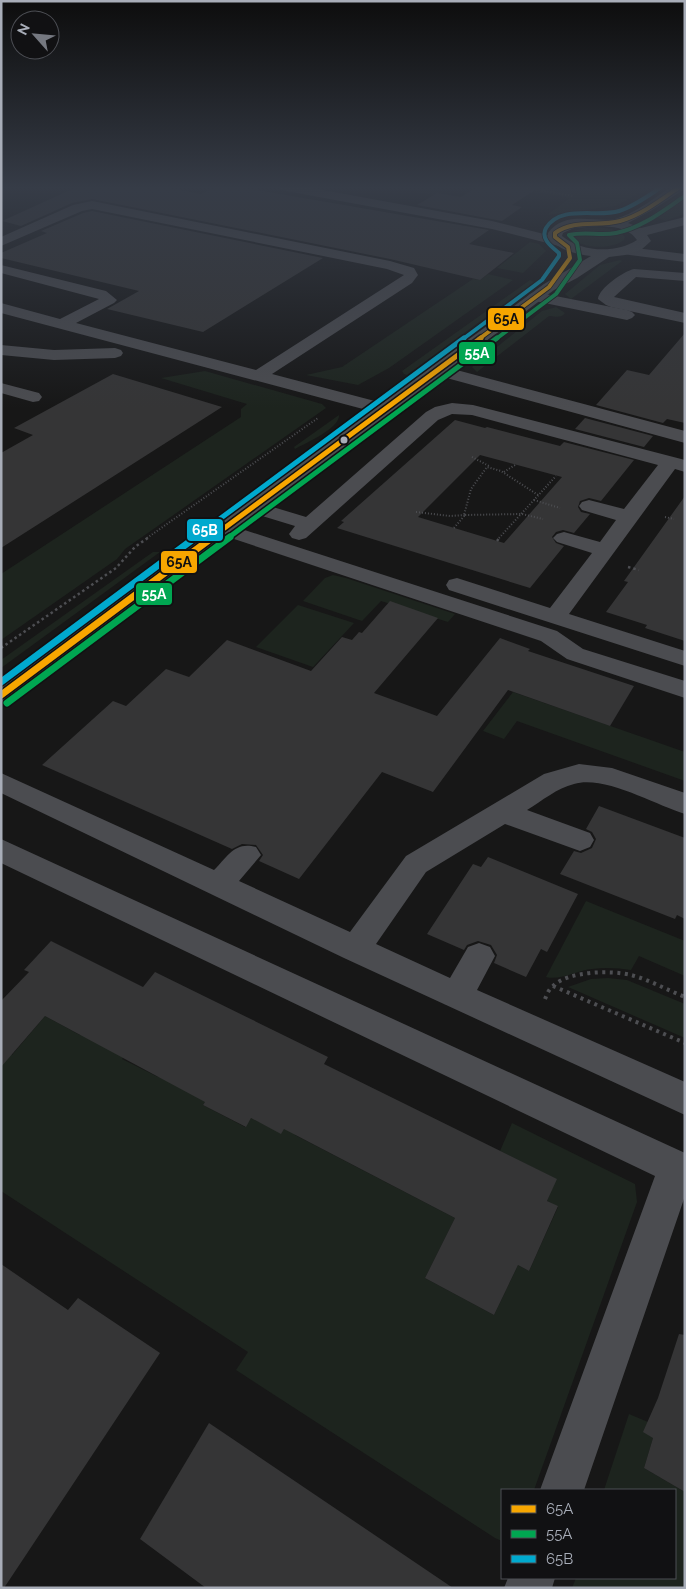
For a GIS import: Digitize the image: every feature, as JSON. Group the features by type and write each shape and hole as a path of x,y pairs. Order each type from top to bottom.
{"main road":[{"path":"542,292 568,260"},
{"path":"1,695 252,518 384,409 542,292 594,260"}],"street":[{"path":"258,376 407,280 410,275 409,271 366,260"},
{"path":"1,269 101,294 109,300 61,324"},
{"path":"685,277 634,273 627,276 606,295 606,299 611,302 685,318"},
{"path":"542,292 685,327"},
{"path":"1,308 384,409"},
{"path":"1,350 54,355 115,353"},
{"path":"438,370 546,398 590,413 685,437"},
{"path":"1,388 33,398"},
{"path":"304,529 432,416 441,410 449,408 473,410 677,464 629,517 555,617"},
{"path":"589,506 629,517"},
{"path":"252,518 304,529 555,617 685,658"},
{"path":"252,518 549,636 575,654 685,690"},
{"path":"564,538 605,550"},
{"path":"355,949 416,864 564,776 588,773 616,780 685,804"},
{"path":"1,782 355,949 685,1099"},
{"path":"503,812 580,840"},
{"path":"1,850 680,1170 562,1489"},
{"path":"219,884 246,855"},
{"path":"457,996 479,956"}],"path":[{"path":"1,648 116,568 135,547 346,399"},
{"path":"472,457 489,467 504,472 517,484 538,495"},
{"path":"504,472 515,465"},
{"path":"454,528 464,515 471,489 482,472 489,467"},
{"path":"497,541 556,476"},
{"path":"416,512 450,516 522,514"},
{"path":"530,1029 552,986 568,978 593,973 622,973 685,997"},
{"path":"552,986 685,1043"}],"shaded area":[{"path":"507,260 536,260 523,273 497,268"},
{"path":"622,261 571,299 565,294 600,265"},
{"path":"488,274 513,280 389,368 358,385 306,375 342,367 473,279 480,280"},
{"path":"530,280 534,282 407,375 404,374 402,371"},
{"path":"556,307 565,313 560,317 549,316 477,372 472,367 542,311"},
{"path":"205,371 322,404 326,408 125,549 117,559 1,640 1,574 241,417 241,409 247,404 161,378"},
{"path":"339,415 338,420 328,430 295,449 294,447"},
{"path":"153,552 160,552 1,668 1,660"},
{"path":"333,575 455,614 448,622 381,601 362,621 303,601 325,578"},
{"path":"298,605 354,623 313,667 256,647"},
{"path":"513,692 685,752 685,781 517,721 504,739 483,731"},
{"path":"586,901 685,941 685,976 639,956 631,970 597,968 557,978 546,977"},
{"path":"591,979 627,980 685,1004 685,1038 568,987"},
{"path":"98,1015 130,1049 122,1059 158,1077 166,1067 213,1091 203,1105 245,1127 251,1118 281,1133 290,1120 295,1135 455,1218 425,1278 494,1315 518,1265 529,1271 558,1207 547,1201 556,1179 500,1151 512,1123 635,1184 637,1202 534,1489 501,1489 501,1541 236,1370 248,1352 1,1191 1,1049 12,1055 45,1016 80,1035"},
{"path":"629,1414 648,1422 653,1438 644,1468 685,1492 685,1588 572,1588 576,1579 676,1579 676,1489 604,1489"}],"building":[{"path":"10,260 320,260 203,332 107,309 139,291"},
{"path":"395,260 505,260 480,280"},
{"path":"685,333 685,423 667,419 663,423 596,405 627,370 649,375"},
{"path":"113,374 222,407 1,548 1,453 33,435 14,428"},
{"path":"585,418 653,436 644,447 575,429"},
{"path":"455,420 560,446 564,442 634,460 601,501 589,498 580,501 578,507 581,512 590,514 574,533 563,530 556,532 552,537 556,543 564,546 530,588 337,528 344,522 341,521","holes":["480,455 562,477 504,543 418,517"]},
{"path":"685,496 685,641 645,628 647,625 606,612 628,582 624,581"},
{"path":"390,601 438,618 374,693 437,716 500,638 530,649 528,651 634,686 610,726 508,690 433,792 382,772 299,879 259,861 263,855 256,845 242,844 232,849 42,765 113,701 126,706 166,669 189,677 227,640 311,671 342,637 352,640 359,632 362,633"},
{"path":"599,806 685,838 685,919 677,915 675,919 560,874 574,851 581,853 592,848 596,839 592,832 586,829"},
{"path":"488,857 578,894 547,952 541,949 526,977 494,963 497,955 491,945 478,941 467,945 464,950 427,934 473,864 481,867"},
{"path":"51,941 143,987 155,972 328,1057 324,1064 557,1179 547,1201 558,1206 529,1271 518,1265 494,1315 425,1278 455,1218 284,1129 281,1134 251,1118 246,1127 203,1105 205,1102 45,1016 1,1067 1,1001 29,972 24,970"},
{"path":"1,1264 68,1310 78,1298 160,1353 4,1588 1,1588"},
{"path":"679,1334 685,1335 685,1492 644,1468 653,1438 643,1432 658,1398"},
{"path":"209,1423 453,1588 206,1588 140,1539"}],"transit line":[{"name":"65B","path":"1,682 542,280 556,260"},
{"name":"65A","path":"1,695 549,287 568,260"},
{"name":"55A","path":"7,703 556,294 580,260"}]}
